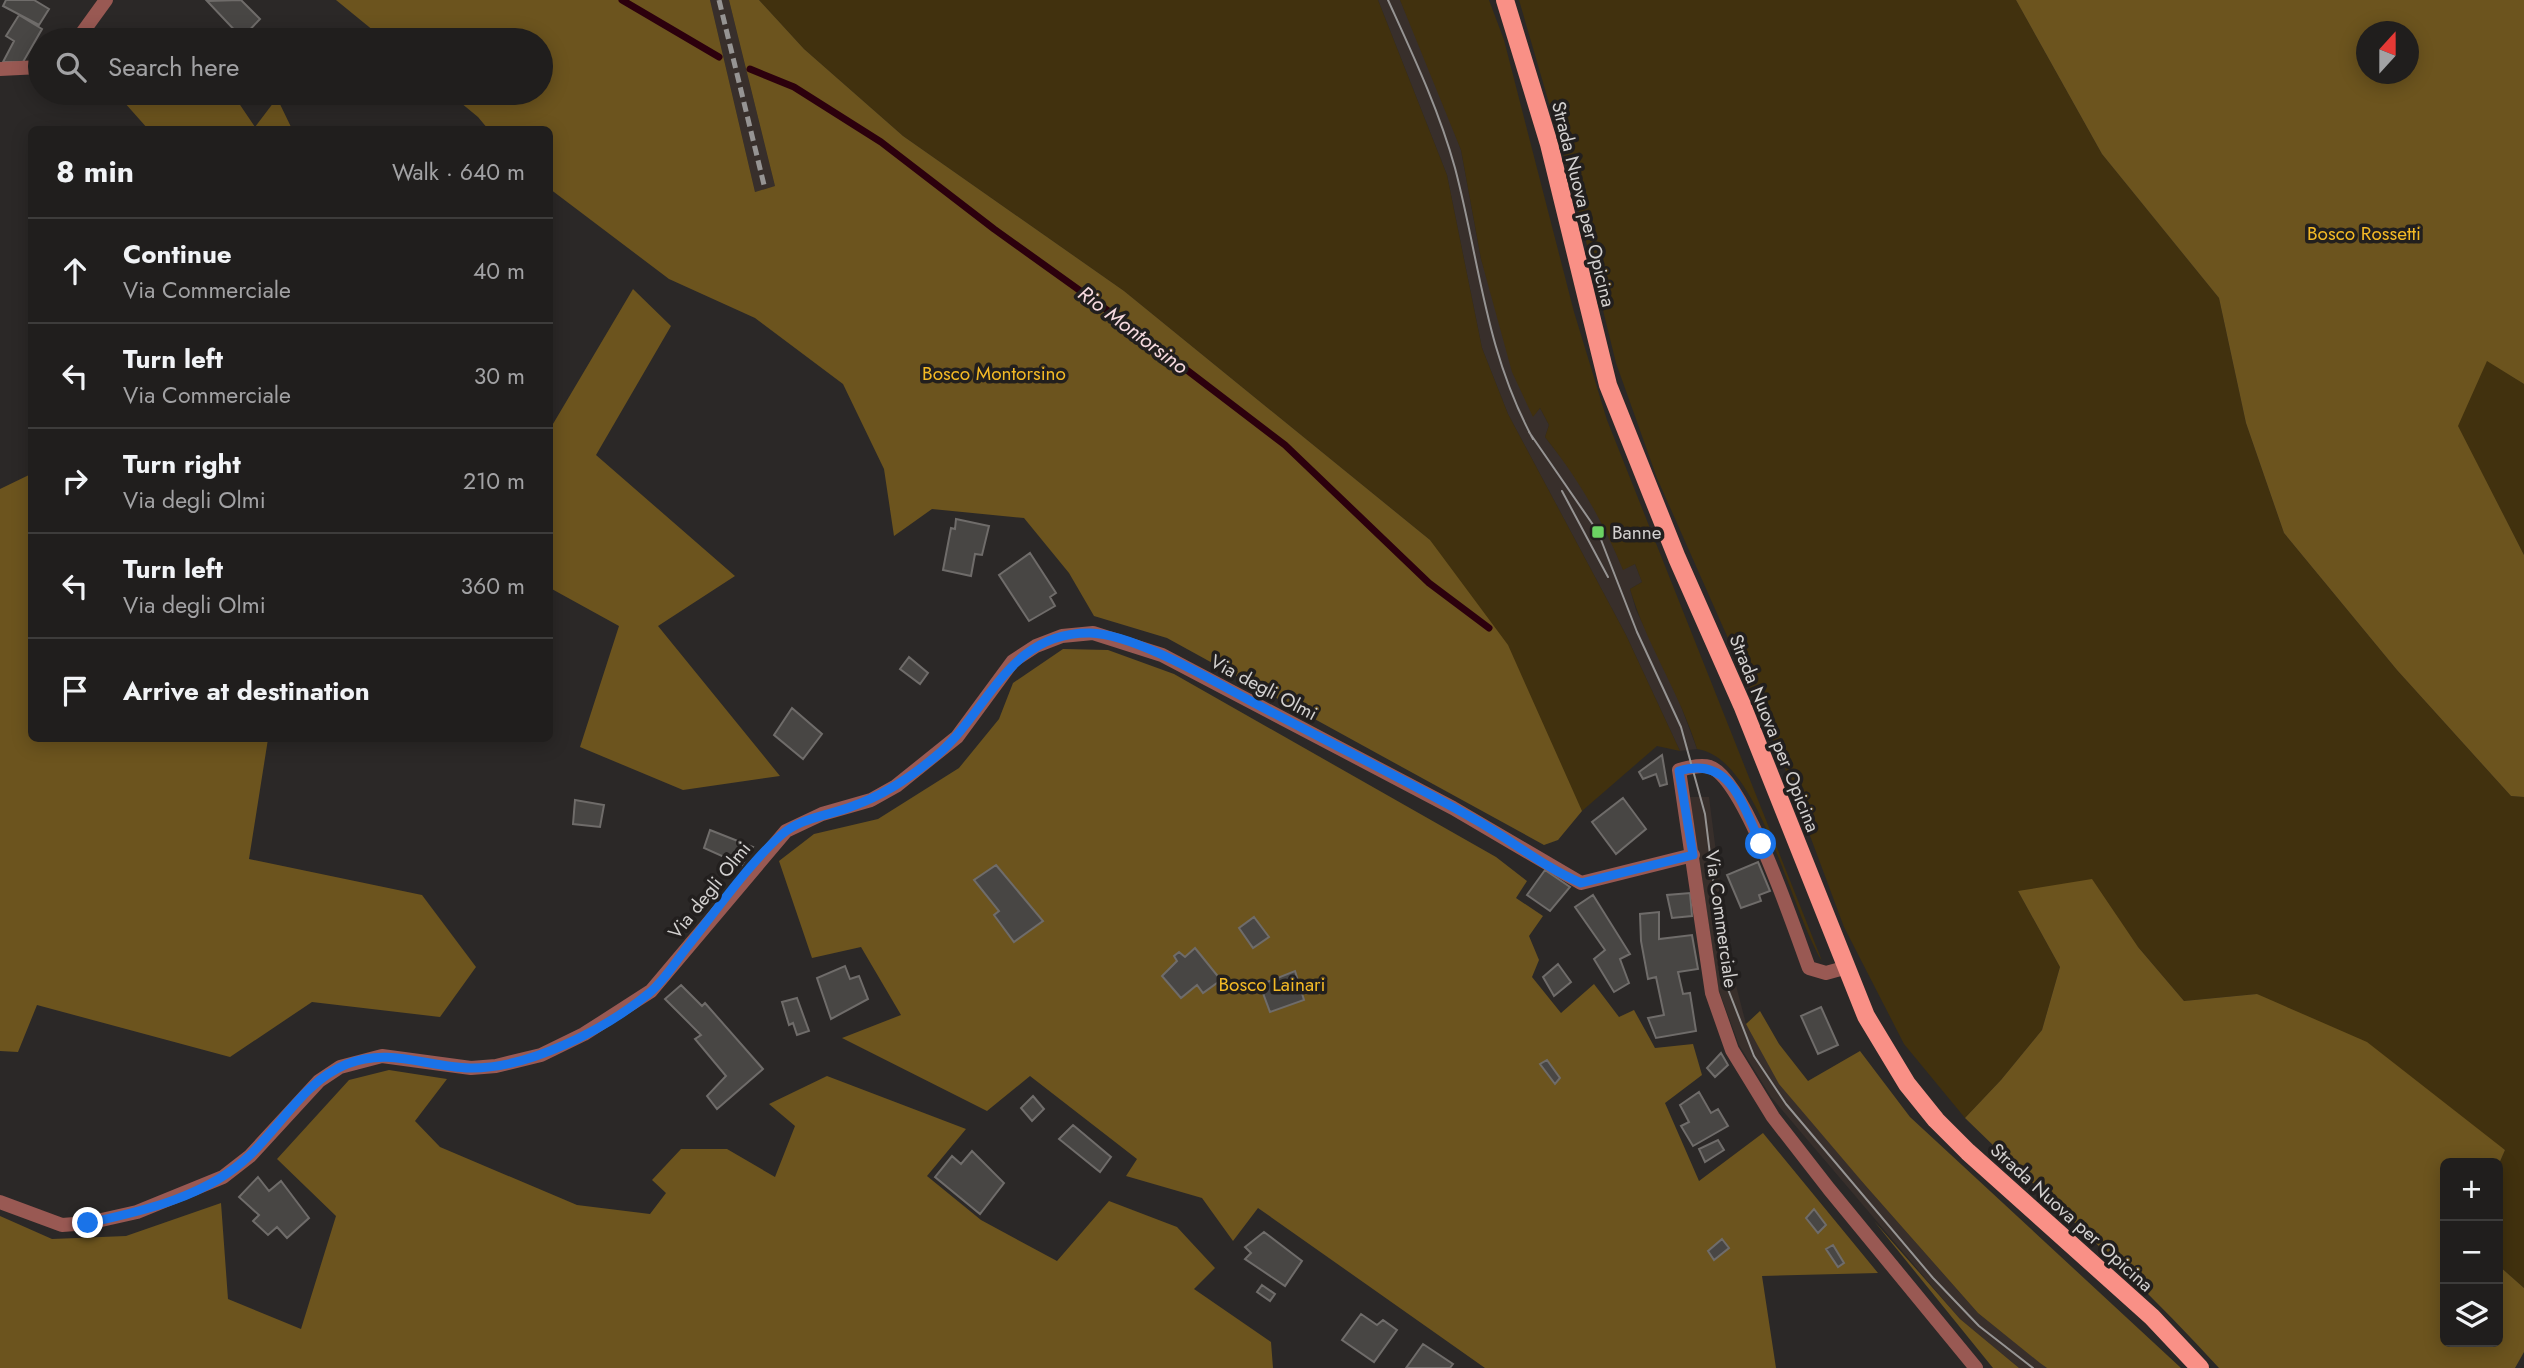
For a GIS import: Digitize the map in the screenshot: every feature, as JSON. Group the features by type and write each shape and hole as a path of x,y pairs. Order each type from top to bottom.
{"main road":[{"name":"Strada Nuova per Opicina","path":"1505,0 1549,144 1608,385 1677,558 1779,794 1844,968 1887,1054 1936,1120 2152,1317 2200,1368"}],"street":[{"path":"86,28 106,0"},
{"path":"0,69 28,68"},
{"name":"Via degli Olmi","path":"0,1202 62,1225 88,1223 137,1212 223,1177 250,1156 320,1081 340,1067 382,1056 471,1068 496,1066 541,1055 584,1034 652,991 786,831 822,814 871,800 907,778 957,737 1013,661 1036,646 1062,636 1093,633 1162,655 1453,807 1581,883 1693,855"},
{"name":"Via Commerciale","path":"1844,968 1826,973 1809,968 1775,877 1745,810 1722,774 1710,767 1694,766 1679,771 1712,993 1732,1050 1773,1117 1976,1368"}],"shaded area":[{"path":"710,0 729,0 775,186 755,192"},
{"path":"759,0 1378,0 1447,175 1482,348 1508,414 1626,635 1680,751 1657,746 1582,811 1551,746 1430,540 1124,291 903,136 804,49"},
{"path":"1378,0 1400,0 1436,82 1461,150 1481,259 1533,416 1540,408 1549,425 1545,437 1575,475 1601,518 1623,569 1635,564 1642,582 1630,589 1636,610 1673,685 1697,749 1680,751 1626,635 1508,414 1482,348 1447,175"},
{"path":"1400,0 1489,0 1504,40 1574,312 1607,420 1822,961 1756,807 1738,779 1719,758 1697,749 1630,589 1642,582 1635,564 1623,570 1589,500 1545,437 1549,425 1540,408 1533,417 1512,372 1481,259 1461,150"},
{"path":"1519,0 2016,0 2102,154 2219,298 2246,423 2284,533 2397,670 2511,796 2524,797 2524,1288 2503,1269 2502,1158 2505,1150 2257,994 2184,1001 2138,947 2018,891 2060,967 2042,1030 1965,1118 1904,1044 1844,927 1781,758 1657,478 1616,363 1569,172"},
{"path":"2487,360 2524,384 2524,555 2457,426"},
{"path":"1690,797 1709,797 1730,962 1746,1024 1865,1185 1978,1313 2047,1368 2019,1368 1960,1319 1771,1097 1739,1045 1718,988"}],"green space":[{"name":"Bosco Montorsino","path":"336,0 710,0 755,192 775,186 729,0 759,0 804,49 903,136 1124,291 1430,540 1508,645 1582,811 1558,840 1544,845 1167,638 1094,616 1069,573 1024,518 932,509 894,536 884,469 843,384 755,318 669,279 553,191 553,126 486,126 464,105 553,105 553,28 370,28"},
{"name":"Bosco Rossetti","path":"2016,0 2524,0 2524,384 2487,361 2458,426 2524,555 2524,797 2511,796 2397,670 2284,533 2246,423 2219,298 2102,154"},
{"path":"127,105 240,105 254,126 145,126"},
{"path":"272,105 280,105 291,126 256,126"},
{"path":"633,289 671,326 596,455 735,576 658,626 780,776 683,790 580,747 619,626 553,590 553,424"},
{"path":"28,475 28,742 268,742 249,859 422,895 476,967 440,1017 312,1002 230,1057 37,1005 18,1052 0,1051 0,489"},
{"name":"Bosco Lainari","path":"1063,649 1108,650 1174,674 1496,857 1527,881 1516,898 1543,916 1529,936 1539,960 1532,977 1561,1013 1594,984 1619,1017 1634,1010 1655,1048 1693,1044 1702,1075 1665,1103 1699,1181 1763,1133 1878,1273 1762,1276 1776,1368 1485,1368 1258,1208 1233,1241 1202,1198 1126,1176 1137,1159 1030,1076 987,1111 842,1038 901,1015 861,947 812,958 779,861 814,834 878,819 959,768 999,719 1013,683"},
{"path":"2092,879 2138,947 2184,1001 2257,994 2367,1042 2505,1150 2502,1158 2440,1158 2440,1347 2503,1347 2503,1269 2524,1288 2524,1352 2515,1368 2219,1368 2126,1272 1965,1118 2042,1030 2060,967 2018,891"},
{"path":"1760,1011 1779,1044 1808,1081 1860,1051 1910,1117 2181,1368 2047,1368 1978,1313 1779,1084 1746,1024"},
{"path":"389,1070 447,1079 415,1121 440,1147 577,1205 650,1214 666,1193 652,1180 681,1149 727,1149 775,1177 795,1126 769,1104 827,1076 966,1129 927,1176 981,1220 1057,1261 1109,1201 1177,1227 1215,1268 1194,1289 1271,1342 1273,1368 0,1368 0,1216 52,1239 126,1236 221,1203 228,1299 301,1329 336,1216 277,1159 349,1080"},
{"path":"1874,1221 1960,1319 2019,1368 1993,1368"}],"building":[{"path":"6,0 34,0 49,9 39,25 3,6"},
{"path":"241,0 260,19 251,28 233,28 207,1"},
{"path":"19,15 40,28 28,28 28,53 23,62 3,62 14,41 6,36"},
{"path":"956,519 989,526 982,555 975,554 971,576 943,570 951,528 955,529"},
{"path":"1030,553 1056,593 1050,597 1055,606 1029,621 999,575"},
{"path":"909,657 928,673 920,684 900,669"},
{"path":"792,708 822,734 803,759 774,735"},
{"path":"1662,755 1667,784 1660,786 1656,774 1643,779 1639,772"},
{"path":"1623,798 1646,829 1616,854 1592,822"},
{"path":"575,800 604,805 600,827 573,824"},
{"path":"710,830 753,847 742,865 704,848"},
{"path":"1758,862 1770,891 1759,895 1761,901 1741,908 1727,875"},
{"path":"996,865 1043,921 1014,942 994,915 999,911 974,880"},
{"path":"1545,870 1570,887 1550,911 1527,895"},
{"path":"1690,893 1692,916 1672,918 1667,895"},
{"path":"1593,895 1630,954 1620,959 1629,983 1614,992 1594,959 1605,950 1575,907"},
{"path":"1659,912 1659,939 1692,935 1698,969 1678,972 1683,994 1690,993 1696,1031 1656,1038 1648,1018 1664,1015 1656,977 1648,979 1641,941 1640,914"},
{"path":"1254,917 1269,937 1253,948 1239,928"},
{"path":"1195,948 1221,980 1203,993 1197,985 1181,998 1162,976 1177,961 1174,956 1179,952 1185,957"},
{"path":"1558,964 1571,982 1554,996 1543,977"},
{"path":"845,966 850,979 859,976 868,999 831,1019 817,978"},
{"path":"1295,971 1304,1000 1270,1012 1260,985"},
{"path":"681,985 702,1006 705,1003 763,1069 717,1109 707,1096 726,1076 695,1039 701,1035 665,999"},
{"path":"797,998 809,1031 797,1035 793,1023 789,1025 782,1002"},
{"path":"1821,1007 1838,1045 1818,1054 1801,1016"},
{"path":"1721,1053 1728,1065 1715,1077 1707,1068"},
{"path":"1547,1060 1560,1078 1555,1084 1540,1064"},
{"path":"1699,1092 1711,1113 1718,1109 1728,1126 1693,1146 1681,1126 1689,1122 1680,1105"},
{"path":"1033,1096 1044,1109 1032,1121 1021,1108"},
{"path":"1073,1125 1111,1157 1100,1172 1059,1139"},
{"path":"1718,1140 1724,1150 1705,1162 1699,1149"},
{"path":"972,1151 1004,1183 980,1214 935,1177 952,1156 961,1164"},
{"path":"258,1177 269,1191 281,1181 309,1218 287,1238 277,1227 268,1235 253,1221 259,1215 239,1197"},
{"path":"1814,1209 1826,1225 1818,1233 1806,1218"},
{"path":"1264,1232 1302,1261 1285,1286 1245,1259 1251,1253 1245,1247"},
{"path":"1722,1239 1729,1248 1714,1260 1708,1251"},
{"path":"1833,1245 1844,1263 1838,1267 1826,1249"},
{"path":"1262,1285 1275,1294 1270,1301 1257,1292"},
{"path":"1361,1314 1377,1325 1383,1320 1397,1330 1374,1362 1342,1340"},
{"path":"1423,1344 1453,1364 1450,1368 1406,1368"}],"waterway":[{"name":"Rio Montorsino","path":"622,0 719,57"},
{"name":"Rio Montorsino","path":"750,69 794,87 881,142 994,229 1128,325 1285,445 1429,583 1489,628"}],"tram line":[{"path":"1388,0 1425,83 1449,146 1494,339 1517,406 1533,439"},
{"path":"1529,432 1598,532 1637,632 1681,727 1705,814 1726,984 1754,1056 1786,1104 1933,1278 1979,1326 2033,1368"},
{"path":"1562,491 1608,577"}],"railway":[{"path":"719,0 765,189"}],"place":[{"name":"Banne","path":"1598,532"}],"route":[{"path":"88,1223 167,1202 223,1177 250,1156 320,1081 340,1067 382,1056 471,1068 521,1061 560,1046 630,1008 665,978 757,861 786,831 822,814 871,800 897,786 937,755 971,722 1013,661 1036,646 1062,636 1093,633 1162,655 1453,807 1520,846 1564,876 1581,883 1693,855 1679,771 1694,766 1710,767 1722,774 1739,799 1761,844"}]}
